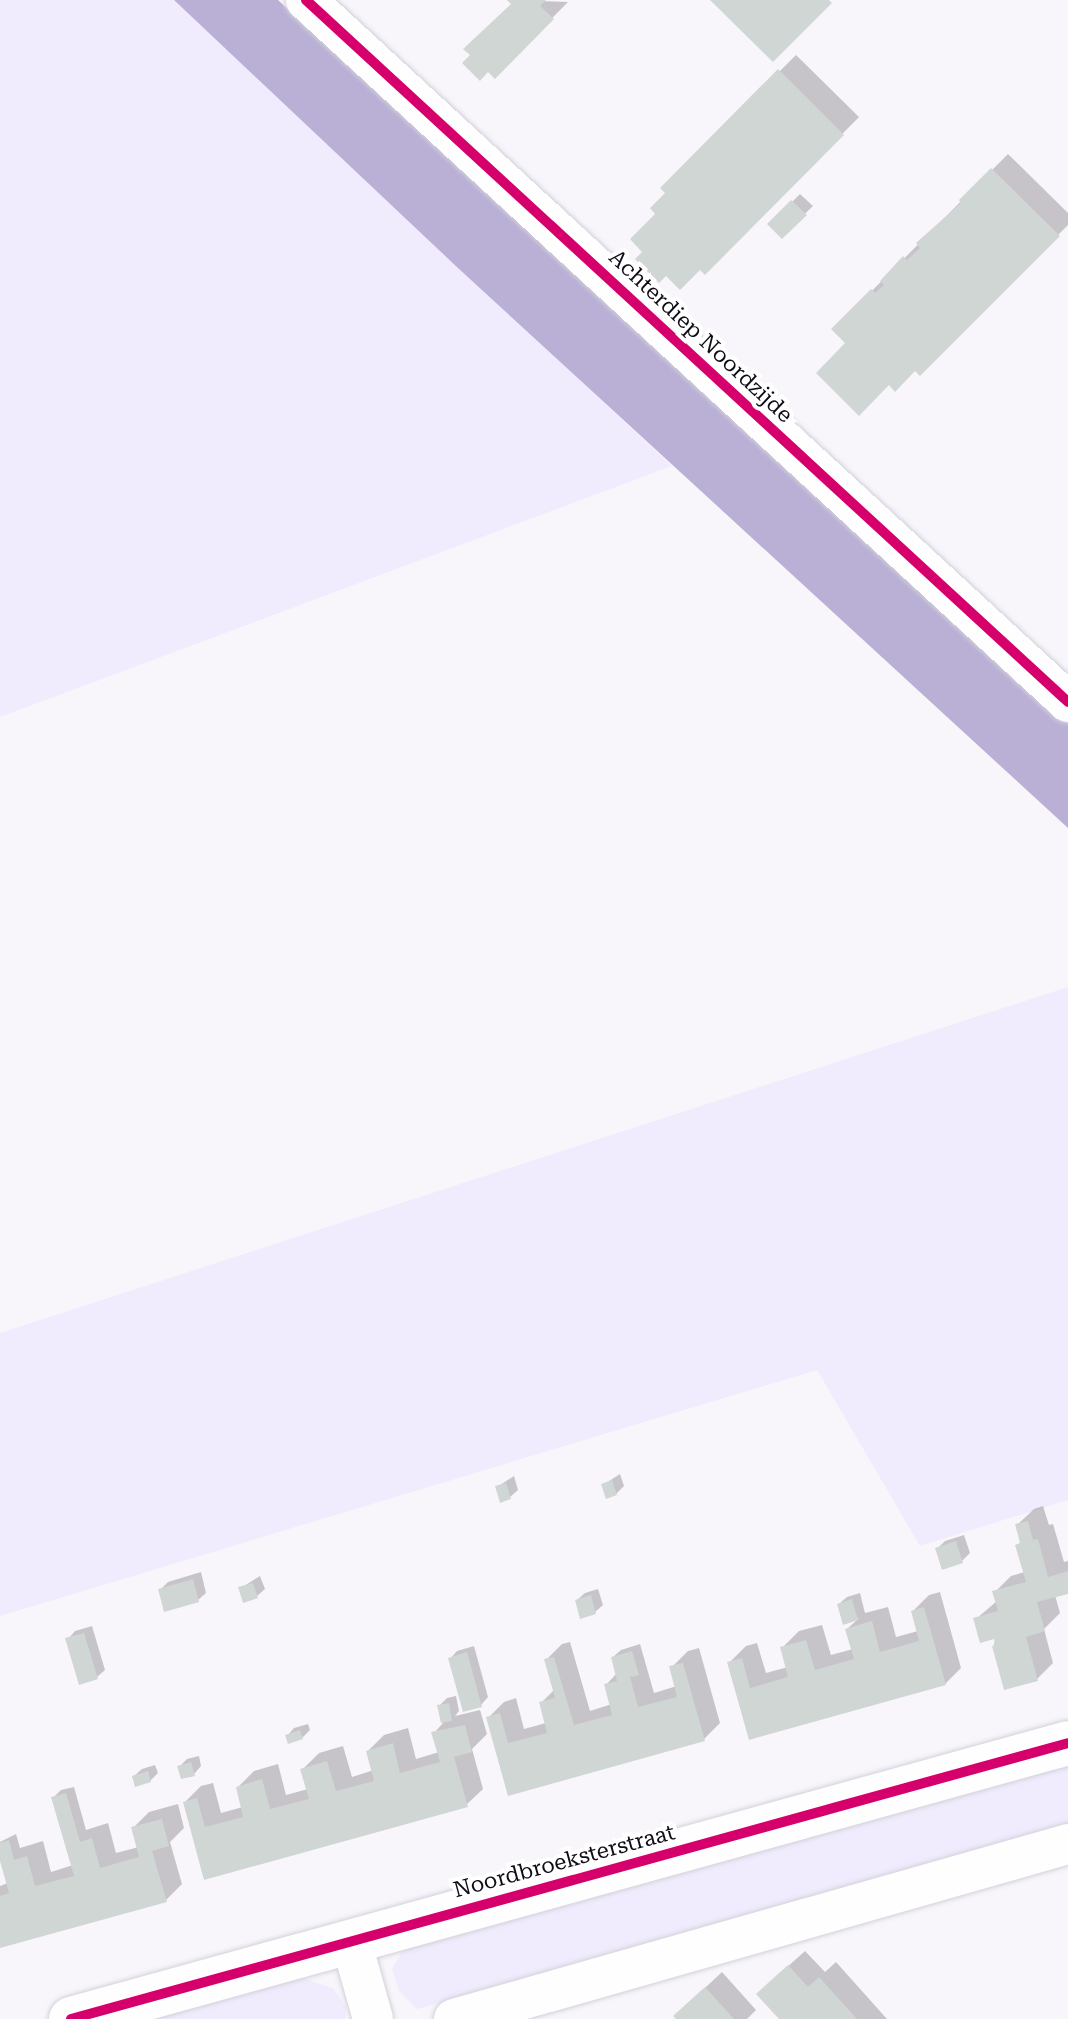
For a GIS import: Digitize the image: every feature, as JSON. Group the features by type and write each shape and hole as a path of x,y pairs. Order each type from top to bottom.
{"street":[{"name":"Achterdiep Noordzijde","path":"306,0 1068,702"},
{"name":"Noordbroeksterstraat","path":"71,2019 1068,1743"},
{"path":"454,2019 1068,1844"},
{"path":"351,1941 373,2019"}],"shaded area":[{"path":"0,0 174,0 672,466 0,717"},
{"path":"174,0 278,0 922,587 1068,723 1068,828 458,268"},
{"path":"1068,987 1068,1500 920,1546 817,1370 0,1616 0,1333"},
{"path":"1068,1759 1068,1831 417,2009 399,1991 392,1969 407,1943"},
{"path":"296,1975 334,1989 346,2007 345,2019 141,2019"}],"building":[{"path":"507,0 546,0 540,6 554,19 495,79 488,72 480,81 462,63 470,55 463,49 511,4"},
{"path":"710,0 829,0 832,3 773,62"},
{"path":"778,69 844,135 705,275 700,270 680,290 666,276 659,283 635,259 642,252 630,239 655,214 650,208 665,193 660,188"},
{"path":"991,168 1060,236 920,376 915,371 895,392 889,385 859,416 816,373 845,343 831,329 871,289 875,293 884,285 880,281 903,256 907,260 920,248 916,243 961,203 959,200"},
{"path":"791,200 807,215 782,239 767,224"},
{"path":"612,1480 617,1495 606,1499 601,1484"},
{"path":"506,1483 511,1499 500,1503 495,1486"},
{"path":"1028,1521 1033,1540 1038,1539 1048,1577 1068,1571 1068,1594 1037,1602 1045,1631 1026,1637 1038,1681 1004,1690 992,1646 996,1645 994,1639 980,1643 973,1618 998,1611 992,1591 1026,1582 1015,1545 1020,1543 1015,1524"},
{"path":"956,1541 963,1563 942,1570 935,1548"},
{"path":"193,1579 199,1602 164,1612 158,1589"},
{"path":"253,1583 258,1598 243,1603 238,1587"},
{"path":"591,1595 596,1614 580,1619 575,1600"},
{"path":"852,1599 858,1620 843,1625 837,1604"},
{"path":"924,1607 946,1685 749,1740 727,1662 742,1658 750,1688 788,1677 780,1647 806,1640 815,1670 854,1659 845,1629 872,1621 880,1652 919,1641 911,1611"},
{"path":"84,1633 98,1679 79,1685 65,1638"},
{"path":"632,1651 639,1675 630,1677 638,1707 677,1697 669,1666 683,1663 705,1741 508,1796 486,1717 500,1713 508,1743 547,1733 539,1702 555,1698 544,1659 554,1657 574,1725 612,1715 604,1684 617,1681 611,1657"},
{"path":"467,1652 482,1707 463,1712 448,1658"},
{"path":"449,1703 452,1721 441,1723 437,1705"},
{"path":"465,1725 472,1752 454,1757 468,1807 204,1880 183,1802 197,1798 205,1827 243,1817 236,1787 262,1779 270,1809 309,1799 300,1769 327,1761 336,1791 374,1781 366,1751 393,1743 400,1773 440,1762 431,1732"},
{"path":"300,1730 303,1739 288,1744 285,1735"},
{"path":"191,1762 195,1776 181,1779 177,1766"},
{"path":"148,1771 151,1782 135,1787 132,1776"},
{"path":"66,1793 80,1842 92,1838 100,1868 139,1857 131,1827 162,1819 169,1846 152,1851 167,1902 0,1948 0,1896 9,1893 0,1861 0,1843 9,1840 14,1860 27,1856 35,1886 74,1876 51,1797"},
{"path":"788,1965 808,1987 819,1977 857,2019 779,2019 756,1994"},
{"path":"705,1987 734,2019 676,2019 673,2016"}],"cycle path":[{"path":"306,0 1068,702"},
{"path":"71,2019 1068,1743"}]}
